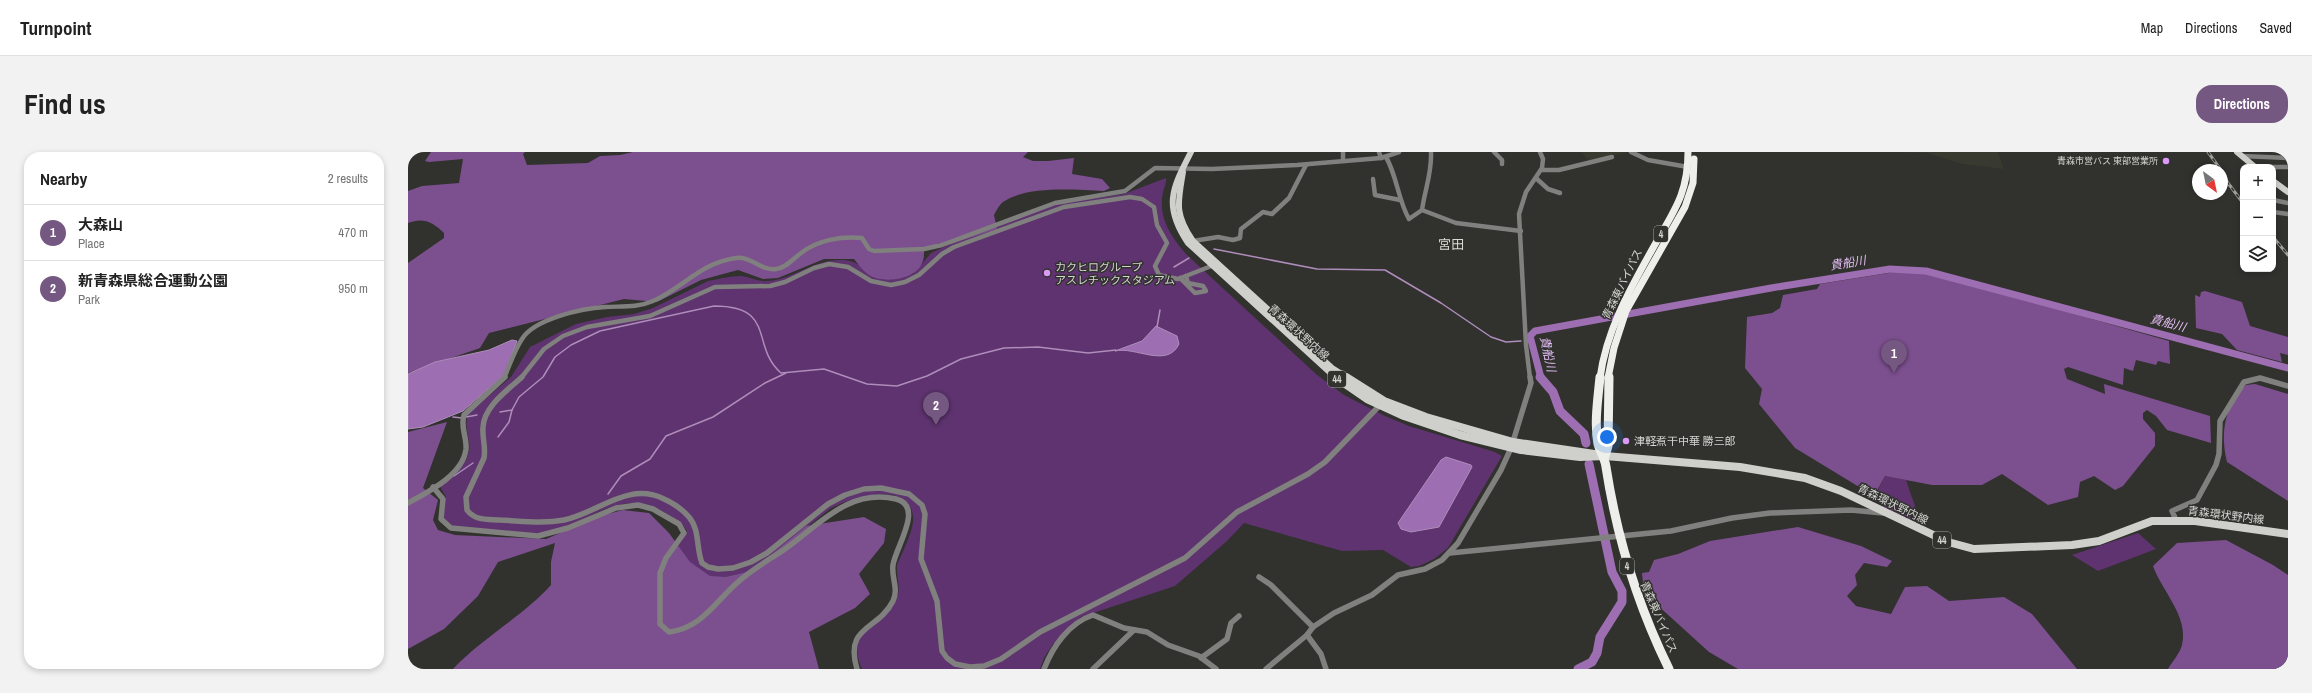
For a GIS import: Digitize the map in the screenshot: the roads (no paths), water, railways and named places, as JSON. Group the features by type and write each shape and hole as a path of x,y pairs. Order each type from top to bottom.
{"highway":[{"name":"青森東バイパス","path":"1669,669 1635,595 1614,538 1605,456 1598,446 1601,379 1621,315 1682,194 1688,167 1688,152"},
{"name":"青森東バイパス","path":"1621,315 1685,206 1693,183 1694,152"}],"main road":[{"name":"青森環状野内線","path":"1191,152 1178,174 1172,193 1172,214 1181,234 1327,371 1382,403 1421,422 1512,445 1591,458 1605,456 1699,463 1773,471 1805,478 1841,491 1948,542 1974,549 2072,545 2110,538 2152,521 2195,521 2288,534"},
{"path":"2237,152 2251,164"},
{"name":"青森環状野内線","path":"1182,169 1177,201 1178,211 1183,226 1193,241 1214,265"},
{"path":"2276,183 2288,192"}],"street":[{"path":"1342,152 1343,161"},
{"path":"1380,152 1393,172 1400,200 1409,219 1422,210 1425,189 1432,170 1431,152"},
{"path":"408,503 433,487 457,468 466,451 466,442 462,430 464,415 504,379 522,338 527,333 550,321 592,309 631,307 652,301 706,268 740,258 752,258 768,268 774,269 781,268 812,247 848,238 862,238 870,249 874,251 924,248 942,245 1055,202 1125,191 1155,168 1182,169 1306,165 1384,157 1399,152"},
{"path":"1494,152 1502,160 1502,164"},
{"path":"1266,669 1307,636 1313,628 1334,613 1372,595 1398,575 1425,569 1450,553 1500,470 1512,445 1531,383 1526,345 1520,208 1526,192 1537,179 1542,170 1542,159 1540,152"},
{"path":"1631,152 1652,161 1688,167"},
{"path":"2242,156 2288,158"},
{"path":"1542,170 1559,170 1612,158"},
{"path":"1193,241 1218,237 1233,240 1240,238 1244,226 1263,212 1272,214 1290,198 1306,165"},
{"path":"2276,167 2288,167"},
{"path":"1373,179 1375,195 1400,200"},
{"path":"1537,179 1548,189 1560,193"},
{"path":"1214,265 1180,278 1163,277 1155,269 1156,263 1168,243 1157,225 1154,206 1141,198 1124,197 1057,208 998,232 954,246 940,254 924,272 902,282 886,284 873,283 844,265 822,265 779,284 719,286 702,292 668,309 645,317 574,331 558,338 546,347 522,378 487,415 482,426 485,447 483,458 465,498 466,508 468,512 481,519 548,523 574,517 627,495 655,494 664,498 693,522 697,536 697,552 701,560 711,567 725,569 744,565 762,555 827,504 845,495 874,489 910,494 919,500 924,511 921,540 921,561 938,606 941,650 949,661 955,664 980,667 1001,659 1044,629 1185,558 1203,544 1237,512 1308,474 1325,462 1382,403"},
{"path":"2276,201 2288,204"},
{"path":"1422,210 1456,223 1521,231"},
{"path":"2276,212 2288,214"},
{"path":"1180,278 1187,288 1194,292 1199,294 1206,291 1206,288 1188,284 1186,276"},
{"path":"1194,292 1193,289 1200,286"},
{"path":"2176,520 2172,511 2197,500 2216,465 2219,454 2220,421 2244,382 2260,378 2288,386"},
{"path":"433,487 439,491 443,497 441,520 451,528 538,536 557,532 601,513 631,504 648,507 679,524 684,533 663,564 659,578 660,624 669,632 678,631 701,619 746,575 790,546 833,510 862,499 880,496 898,500 907,506 910,517 894,564 894,577 897,585 896,592 892,602 855,641 852,658 857,669"},
{"path":"1450,553 1614,538 1626,535 1686,529 1732,518 1770,514 1851,510 1889,514"},
{"path":"1259,577 1271,585 1313,628"},
{"path":"1044,669 1055,646 1087,616 1099,616 1134,630 1147,632 1158,637 1168,646 1201,658 1216,669"},
{"path":"1201,658 1227,639 1231,623 1239,616"},
{"path":"1093,669 1134,630"},
{"path":"1307,636 1321,654 1326,669"}],"waterway":[{"path":"1214,249 1317,269 1385,270 1441,303 1491,337 1506,342 1521,341"},
{"path":"1174,267 1189,258"},
{"name":"貴船川","path":"1541,378 1530,336 1535,331 1771,288 1890,269 1926,271 2288,368"},
{"path":"512,410 519,397 543,377 555,357 571,345 600,331 714,306 734,308 747,313 755,320 760,329 766,351 772,362 781,373 824,369 867,384 897,386 927,376 961,359 1004,348 1038,347 1088,353 1116,350"},
{"path":"1157,327 1160,310"},
{"path":"608,494 621,476 650,459 666,436 713,417 765,383 786,373"},
{"name":"貴船川","path":"1540,377 1553,392 1560,411 1584,434 1586,443"},
{"path":"498,437 509,422 512,410"},
{"path":"500,412 512,410"},
{"path":"466,417 477,415"},
{"path":"453,417 462,418"},
{"path":"454,476 473,463"},
{"name":"貴船川","path":"1578,669 1592,662 1597,653 1600,637 1622,602 1622,591 1612,572 1589,464"}],"railway":[{"path":"2208,152 2217,164"},
{"path":"2228,183 2241,200"},
{"path":"2276,241 2288,255"}],"place":[{"name":"青森市営バス 東部営業所","path":"2166,161"},
{"name":"カクヒログループ アスレチックスタジアム","path":"1047,273"},
{"name":"大森山","path":"1894,373"},
{"name":"新青森県総合運動公園","path":"936,425"},
{"name":"津軽煮干中華 勝三郎","path":"1626,441"}],"district":[{"name":"宮田","path":"1451,244"}]}
